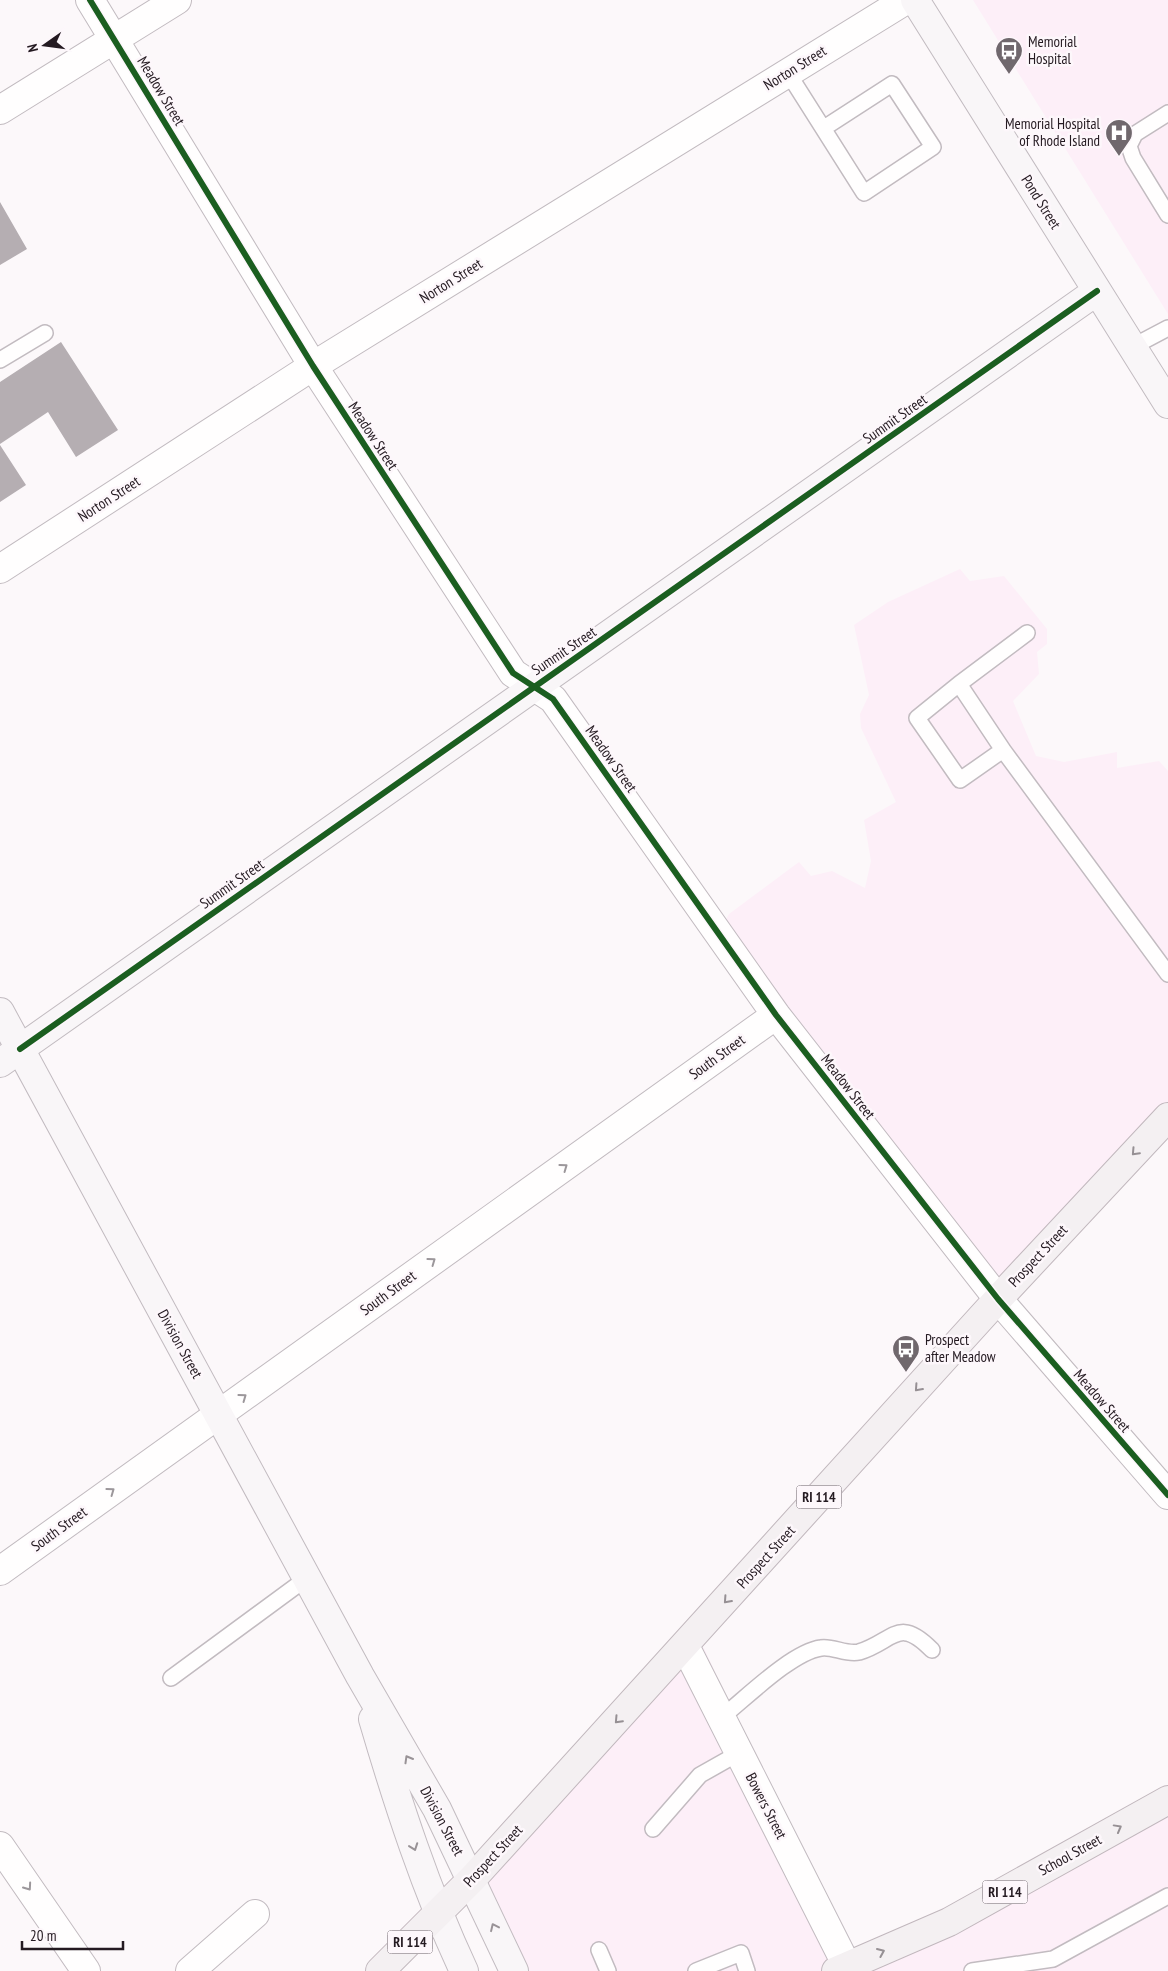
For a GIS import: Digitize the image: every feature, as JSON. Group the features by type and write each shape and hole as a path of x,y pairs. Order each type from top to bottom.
{"main road":[{"name":"Prospect Street","path":"380,1971 472,1879 998,1299 1168,1117"},
{"name":"School Street","path":"841,1969 950,1922 1168,1800"}],"street":[{"name":"Meadow Street","path":"90,0 313,366 513,674 553,699 776,1015 998,1299 1167,1492"},
{"path":"0,110 177,0"},
{"name":"Norton Street","path":"0,569 313,366 906,0"},
{"name":"Pond Street","path":"915,0 1168,404"},
{"name":"Summit Street","path":"10,1056 1097,291"},
{"name":"Division Street","path":"0,1012 10,1056 218,1415 360,1676 437,1809 472,1879 514,1971"},
{"name":"South Street","path":"0,1571 776,1015"},
{"name":"Bowers Street","path":"685,1646 739,1753 841,1969"},
{"name":"Division Street","path":"360,1676 397,1801 439,1913 464,1971"},
{"path":"0,1846 86,1971"},
{"path":"190,1971 255,1914"}],"lane":[{"path":"788,73 864,193 933,147 892,84 824,128"},
{"path":"1168,113 1135,134 1129,146 1133,158 1168,215"},
{"path":"1132,347 1168,328"},
{"path":"0,360 45,333"},
{"path":"1002,750 960,780 917,718 1026,634"},
{"path":"959,684 1002,750 1168,974"},
{"path":"171,1678 306,1578"},
{"path":"722,1718 792,1660 822,1647 856,1653 868,1649 895,1633 918,1636 932,1650"},
{"path":"653,1829 700,1775 739,1753"},
{"path":"972,1971 1055,1965 1168,1896"},
{"path":"599,1950 608,1971"},
{"path":"696,1971 741,1953 748,1971"}],"shaded area":[{"name":"Memorial Hospital of Rhode Island","path":"973,0 1168,0 1168,314"},
{"path":"960,569 970,581 1004,576 1047,629 1047,644 1037,652 1039,674 1013,701 1036,756 1064,762 1117,752 1117,768 1159,761 1168,771 1168,1118 999,1281 779,1006 724,923 729,914 799,862 811,876 832,871 865,888 871,861 864,820 896,802 861,728 860,714 869,695 854,625 888,602"},
{"path":"693,1644 704,1648 847,1960 1168,1803 1168,1971 529,1971 486,1881"}],"building":[{"path":"0,202 27,249 0,265"},
{"path":"61,342 118,430 76,457 48,412 0,444 0,382"},
{"path":"0,445 26,485 0,502"}],"cycle path":[{"path":"90,0 313,366 513,673 553,699 776,1015 998,1299 1168,1495"},
{"path":"20,1049 1097,291"}],"place":[{"name":"Memorial Hospital","path":"1009,75"},
{"name":"Memorial Hospital of Rhode Island","path":"1119,157"},
{"name":"Prospect after Meadow","path":"906,1373"}]}
